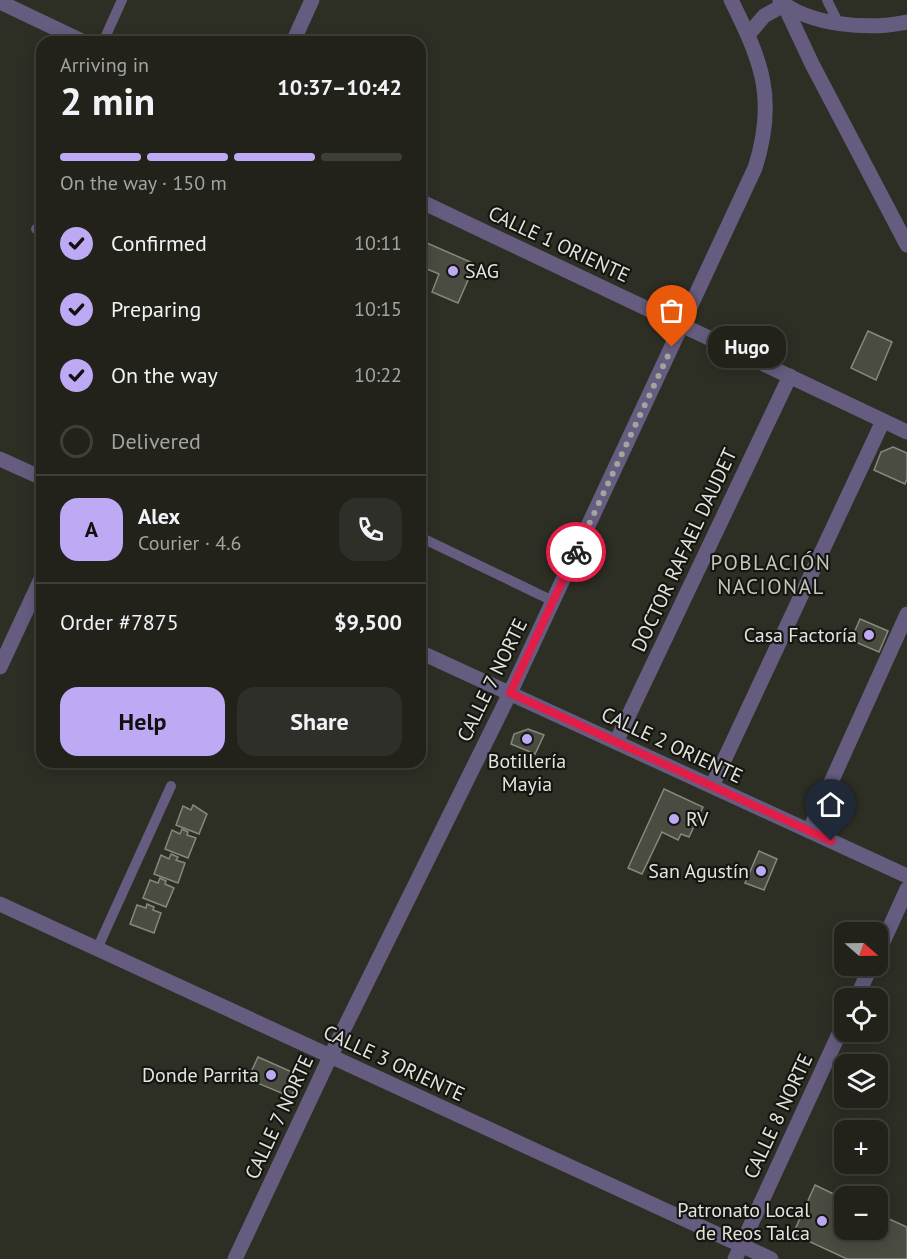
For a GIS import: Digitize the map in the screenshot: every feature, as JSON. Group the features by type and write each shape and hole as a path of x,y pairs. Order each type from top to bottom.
{"street":[{"path":"296,36 312,0"},
{"name":"CALLE 7 NORTE","path":"236,1259 330,1057 510,693 755,168 764,140 765,90 759,63 731,0"},
{"path":"0,2 71,36"},
{"path":"748,35 764,16 781,2"},
{"path":"781,2 810,16 839,24 889,26 907,22"},
{"path":"781,2 907,245"},
{"name":"CALLE 1 ORIENTE","path":"426,204 907,432"},
{"name":"DOCTOR RAFAEL DAUDET","path":"616,742 790,376"},
{"path":"712,786 884,421"},
{"path":"0,459 36,475"},
{"path":"0,668 36,590"},
{"path":"809,831 907,614"},
{"name":"CALLE 2 ORIENTE","path":"426,655 907,876"},
{"path":"888,931 907,889"},
{"name":"CALLE 3 ORIENTE","path":"0,904 330,1057 738,1252 771,1259"},
{"name":"CALLE 8 NORTE","path":"738,1252 835,1042"}],"lane":[{"path":"106,36 122,0"},
{"path":"827,0 839,24"},
{"path":"426,540 553,601"},
{"path":"97,949 171,786"}],"building":[{"name":"SAG","path":"426,243 475,264 458,303 432,292 439,274 427,269 426,271"},
{"path":"868,331 892,342 876,380 851,368"},
{"path":"893,447 907,453 905,484 874,470 881,452"},
{"name":"Casa Factoría","path":"860,619 888,631 879,652 851,640"},
{"name":"Botillería Mayia","path":"528,729 544,735 535,754 511,744 514,734"},
{"name":"RV","path":"664,789 703,807 689,837 681,834 678,840 662,832 642,874 628,868"},
{"path":"193,805 207,814 199,834 176,825 183,806 191,810"},
{"path":"182,829 188,832 187,835 196,838 188,858 165,849 172,830 180,834"},
{"name":"San Agustín","path":"759,851 777,859 764,890 745,883"},
{"path":"171,854 178,857 176,860 185,863 178,883 154,874 161,855 169,859"},
{"path":"160,878 166,881 165,884 174,888 166,907 143,898 150,880 158,883"},
{"path":"147,904 154,907 153,910 161,913 154,933 130,924 137,905 146,908"},
{"name":"Donde Parrita","path":"258,1057 292,1072 296,1086 291,1097 248,1079"},
{"name":"Patronato Local de Reos Talca","path":"815,1185 834,1194 834,1240 888,1240 888,1218 907,1227 907,1259 847,1259 793,1234"}],"way so far":[{"path":"576,552 672,347"}],"place":[{"name":"SAG","path":"453,271"},
{"name":"Hugo","path":"672,347"},
{"name":"Casa Factoría","path":"869,635"},
{"name":"Botillería Mayia","path":"527,739"},
{"name":"RV","path":"674,819"},
{"name":"San Agustín","path":"761,871"},
{"name":"Donde Parrita","path":"271,1075"},
{"name":"Patronato Local de Reos Talca","path":"822,1221"}],"district":[{"name":"POBLACIÓN NACIONAL","path":"771,574"}],"route":[{"path":"576,552 510,693 831,841"}]}
